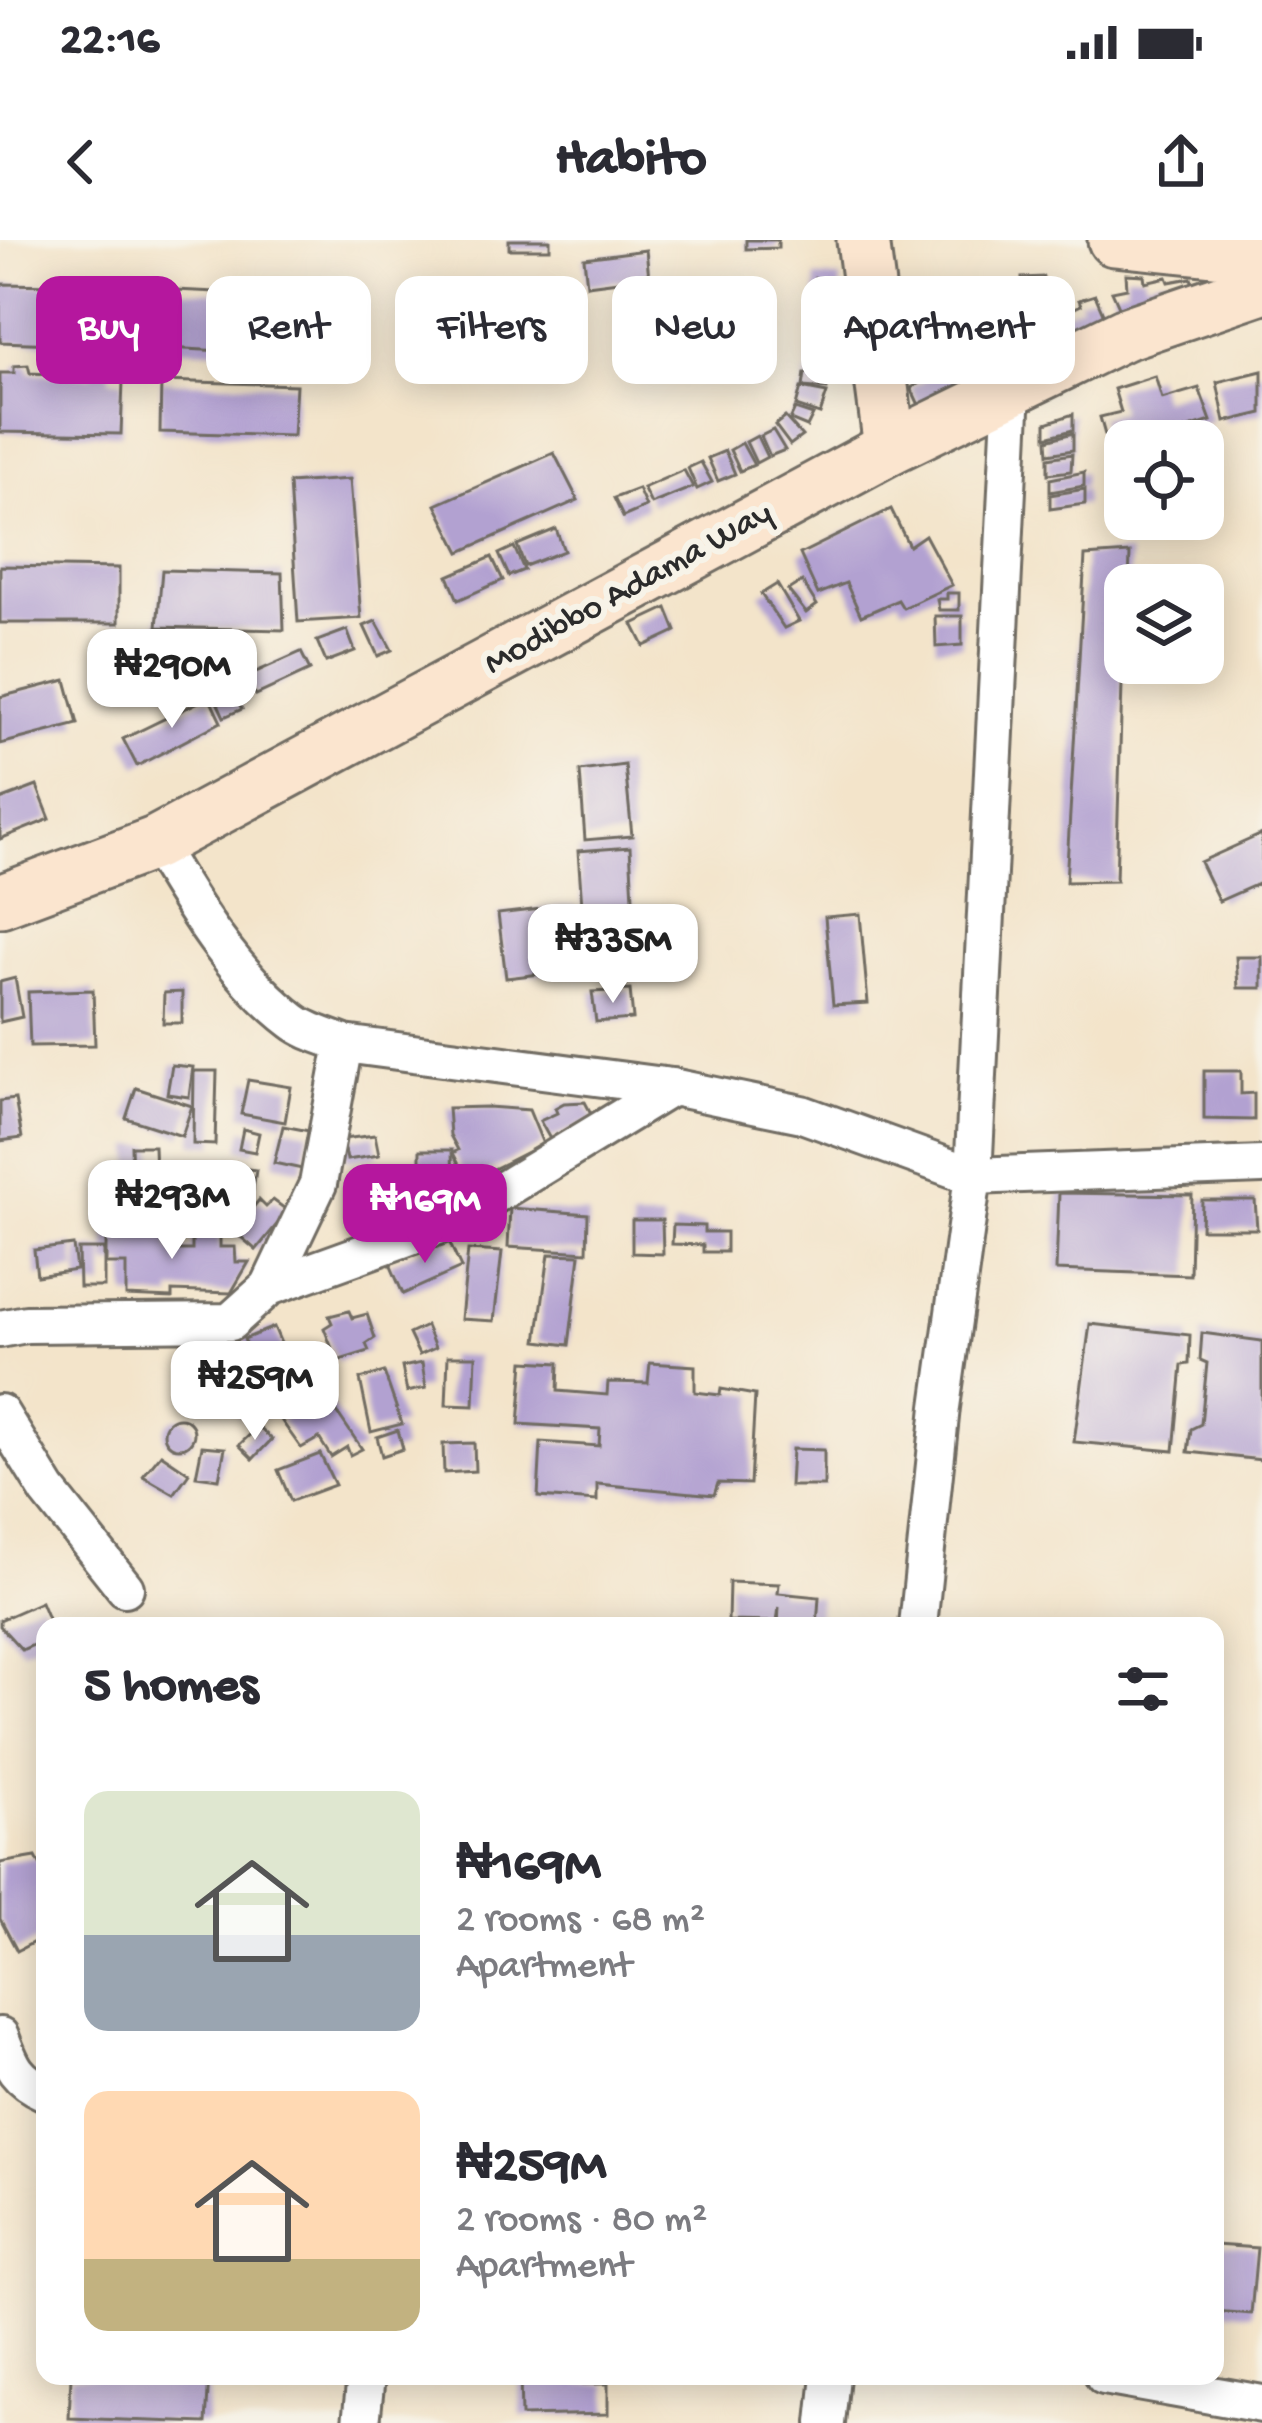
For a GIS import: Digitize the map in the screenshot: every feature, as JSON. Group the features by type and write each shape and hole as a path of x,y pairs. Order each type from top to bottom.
{"main road":[{"path":"863,240 890,448"},
{"path":"1114,240 1262,255"},
{"name":"Modibbo Adama Way","path":"0,901 155,844 890,448 1124,334 1262,287"}],"street":[{"path":"919,1617 940,1407 973,1176 1012,389"},
{"path":"155,844 240,968 295,1024 344,1044 672,1088 802,1114 973,1176 1262,1165"},
{"path":"269,1288 318,1184 344,1044"},
{"path":"0,1329 26,1324 230,1322 269,1288 452,1221 672,1088"},
{"path":"0,1413 48,1491 125,1588"},
{"path":"0,2036 11,2064 25,2084 36,2088"},
{"path":"362,2423 365,2385"},
{"path":"826,2423 830,2385"},
{"path":"1155,2385 1262,2404"}],"building":[{"path":"509,240 550,240 550,249 509,249"},
{"path":"746,240 778,240 778,248 746,249"},
{"path":"646,250 649,276 612,276 612,282 588,285 584,258"},
{"path":"1126,274 1144,275 1145,282 1191,278 1194,287 1121,311 1112,291 1127,288"},
{"path":"0,284 36,285 36,343 0,342"},
{"path":"182,290 206,292 206,350 182,349"},
{"path":"1095,295 1105,318 1075,332 1075,308 1081,305 1079,300"},
{"path":"28,365 30,373 36,373 36,384 123,384 121,434 0,432 0,373 14,373 14,366"},
{"path":"1262,371 1262,413 1225,422 1217,382"},
{"path":"1155,376 1162,399 1199,388 1211,420 1104,420 1104,431 1100,417 1121,412 1114,389"},
{"path":"161,384 296,385 293,436 160,432"},
{"path":"803,384 827,384 827,389"},
{"path":"918,384 964,384 919,405 911,388"},
{"path":"801,388 827,393 820,414 796,406"},
{"path":"795,409 813,415 807,427 790,420"},
{"path":"1073,414 1073,430 1046,437 1046,423"},
{"path":"785,417 802,436 790,445 775,425"},
{"path":"773,430 785,450 770,456 761,436"},
{"path":"1073,433 1073,450 1048,454 1047,440"},
{"path":"757,436 767,457 756,463 746,442"},
{"path":"742,443 754,465 740,471 730,450"},
{"path":"725,451 735,474 718,481 708,458"},
{"path":"554,453 578,500 460,552 436,505"},
{"path":"1072,454 1071,471 1048,474 1048,458"},
{"path":"701,462 712,482 697,489 688,468"},
{"path":"684,470 693,487 651,504 643,488"},
{"path":"1084,472 1084,486 1050,492 1050,479"},
{"path":"350,479 361,618 298,622 289,483"},
{"path":"638,489 646,507 623,517 614,498"},
{"path":"1085,489 1085,504 1050,509 1050,495"},
{"path":"891,509 909,546 925,535 952,585 903,608 898,600 861,616 846,583 818,594 800,554"},
{"path":"556,529 564,551 525,566 517,545"},
{"path":"514,547 524,570 509,576 499,554"},
{"path":"1130,553 1130,564 1104,564 1104,684 1122,684 1116,881 1066,882 1085,556"},
{"path":"492,557 503,580 458,600 448,576"},
{"path":"0,566 119,568 119,623 0,623"},
{"path":"162,570 282,573 284,630 157,627"},
{"path":"802,581 817,605 806,613 788,590"},
{"path":"777,584 799,621 784,628 761,594"},
{"path":"947,593 959,593 959,610 939,610 937,599 947,599"},
{"path":"667,608 676,631 644,646 633,624"},
{"path":"935,616 962,616 962,645 936,647"},
{"path":"376,621 392,650 378,656 364,626"},
{"path":"347,630 355,651 326,662 317,641"},
{"path":"301,652 310,670 256,695 245,677"},
{"path":"66,680 78,724 0,744 0,697"},
{"path":"228,684 242,709 224,717 212,691"},
{"path":"209,697 221,722 137,766 123,739"},
{"path":"625,765 632,836 585,840 580,771"},
{"path":"37,786 50,819 0,839 0,800"},
{"path":"1262,834 1262,882 1219,901 1200,862"},
{"path":"630,847 634,916 583,919 578,851"},
{"path":"575,905 583,969 506,978 498,914"},
{"path":"860,914 868,1003 833,1005 825,917"},
{"path":"1236,957 1262,957 1262,988 1238,988"},
{"path":"15,978 22,1017 0,1022 0,982"},
{"path":"93,990 95,1045 30,1046 28,992"},
{"path":"630,990 633,1019 596,1022 592,992"},
{"path":"182,992 182,1023 163,1023 164,993"},
{"path":"172,1065 193,1067 189,1097 167,1094"},
{"path":"194,1071 217,1071 215,1145 193,1144"},
{"path":"1204,1071 1241,1071 1241,1094 1254,1093 1254,1120 1204,1119"},
{"path":"248,1080 291,1087 285,1122 241,1114"},
{"path":"136,1088 192,1106 182,1136 126,1118"},
{"path":"15,1099 22,1138 0,1141 0,1101"},
{"path":"585,1102 594,1119 550,1139 540,1121 557,1113 555,1108 564,1103"},
{"path":"448,1108 529,1110 543,1144 468,1182 453,1153 458,1150 450,1135"},
{"path":"283,1126 309,1131 302,1169 274,1163"},
{"path":"243,1129 259,1133 255,1152 239,1149"},
{"path":"375,1135 379,1155 347,1160 343,1139"},
{"path":"131,1146 154,1146 155,1174 132,1174"},
{"path":"420,1150 452,1150 453,1188 420,1188"},
{"path":"232,1167 256,1170 253,1190 230,1186"},
{"path":"155,1181 197,1183 195,1218 152,1215"},
{"path":"200,1183 226,1186 225,1229 198,1226"},
{"path":"410,1189 418,1220 382,1232 374,1200"},
{"path":"1059,1193 1192,1195 1190,1275 1056,1270"},
{"path":"259,1200 266,1207 273,1200 288,1211 256,1250 234,1231"},
{"path":"1202,1200 1255,1200 1257,1229 1201,1229"},
{"path":"510,1208 588,1214 587,1252 508,1247"},
{"path":"632,1220 662,1220 663,1254 632,1253"},
{"path":"131,1222 169,1223 169,1250 192,1250 192,1235 220,1235 220,1247 235,1247 236,1262 249,1262 231,1293 172,1291 172,1298 126,1296 126,1264 106,1264 106,1232 131,1233"},
{"path":"673,1225 726,1232 726,1252 672,1244"},
{"path":"447,1237 461,1268 403,1294 390,1264"},
{"path":"73,1245 76,1270 37,1276 34,1250"},
{"path":"78,1249 104,1249 104,1287 79,1287"},
{"path":"468,1250 502,1252 494,1321 461,1319"},
{"path":"549,1254 580,1255 569,1345 537,1341"},
{"path":"349,1311 352,1318 367,1314 375,1338 366,1344 369,1351 337,1361 324,1328 332,1323 329,1316"},
{"path":"1090,1324 1190,1335 1189,1364 1182,1365 1174,1451 1074,1442"},
{"path":"426,1326 435,1348 419,1355 409,1334"},
{"path":"274,1327 285,1353 253,1365 250,1360 222,1363 222,1348 246,1344 244,1339"},
{"path":"1202,1333 1262,1341 1262,1460 1188,1452 1191,1429 1201,1424 1207,1363 1200,1360"},
{"path":"448,1356 476,1356 474,1406 446,1405"},
{"path":"524,1361 559,1363 558,1391 607,1395 608,1382 648,1383 650,1363 695,1366 695,1392 720,1395 721,1389 755,1395 750,1484 718,1483 714,1495 597,1484 597,1501 538,1497 541,1442 599,1446 600,1429 519,1424"},
{"path":"422,1363 426,1388 407,1392 402,1367"},
{"path":"384,1372 402,1424 371,1432 360,1379"},
{"path":"270,1375 279,1406 238,1416 229,1387"},
{"path":"330,1402 362,1449 350,1455 347,1447 331,1457 319,1438 301,1448 281,1420 310,1403 317,1411"},
{"path":"179,1418 190,1422 194,1433 190,1444 179,1448 168,1444 164,1433 168,1422"},
{"path":"258,1427 272,1439 253,1459 239,1445"},
{"path":"398,1430 403,1449 382,1456 377,1437"},
{"path":"474,1443 475,1471 444,1473 443,1444"},
{"path":"202,1446 225,1448 219,1479 196,1476"},
{"path":"792,1449 824,1450 824,1486 790,1486"},
{"path":"161,1454 189,1473 174,1494 143,1476"},
{"path":"320,1454 335,1485 291,1501 278,1470"},
{"path":"729,1582 779,1584 778,1593 819,1597 818,1617 778,1617 779,1607 778,1617 728,1617"},
{"path":"41,1602 47,1617 36,1617 36,1644 22,1650 0,1620"},
{"path":"36,1857 36,1941 17,1951 0,1919 0,1863"},
{"path":"1224,2246 1257,2248 1251,2314 1224,2312"},
{"path":"71,2385 208,2385 206,2423 69,2418"},
{"path":"520,2385 608,2385 608,2414 521,2416"}]}
